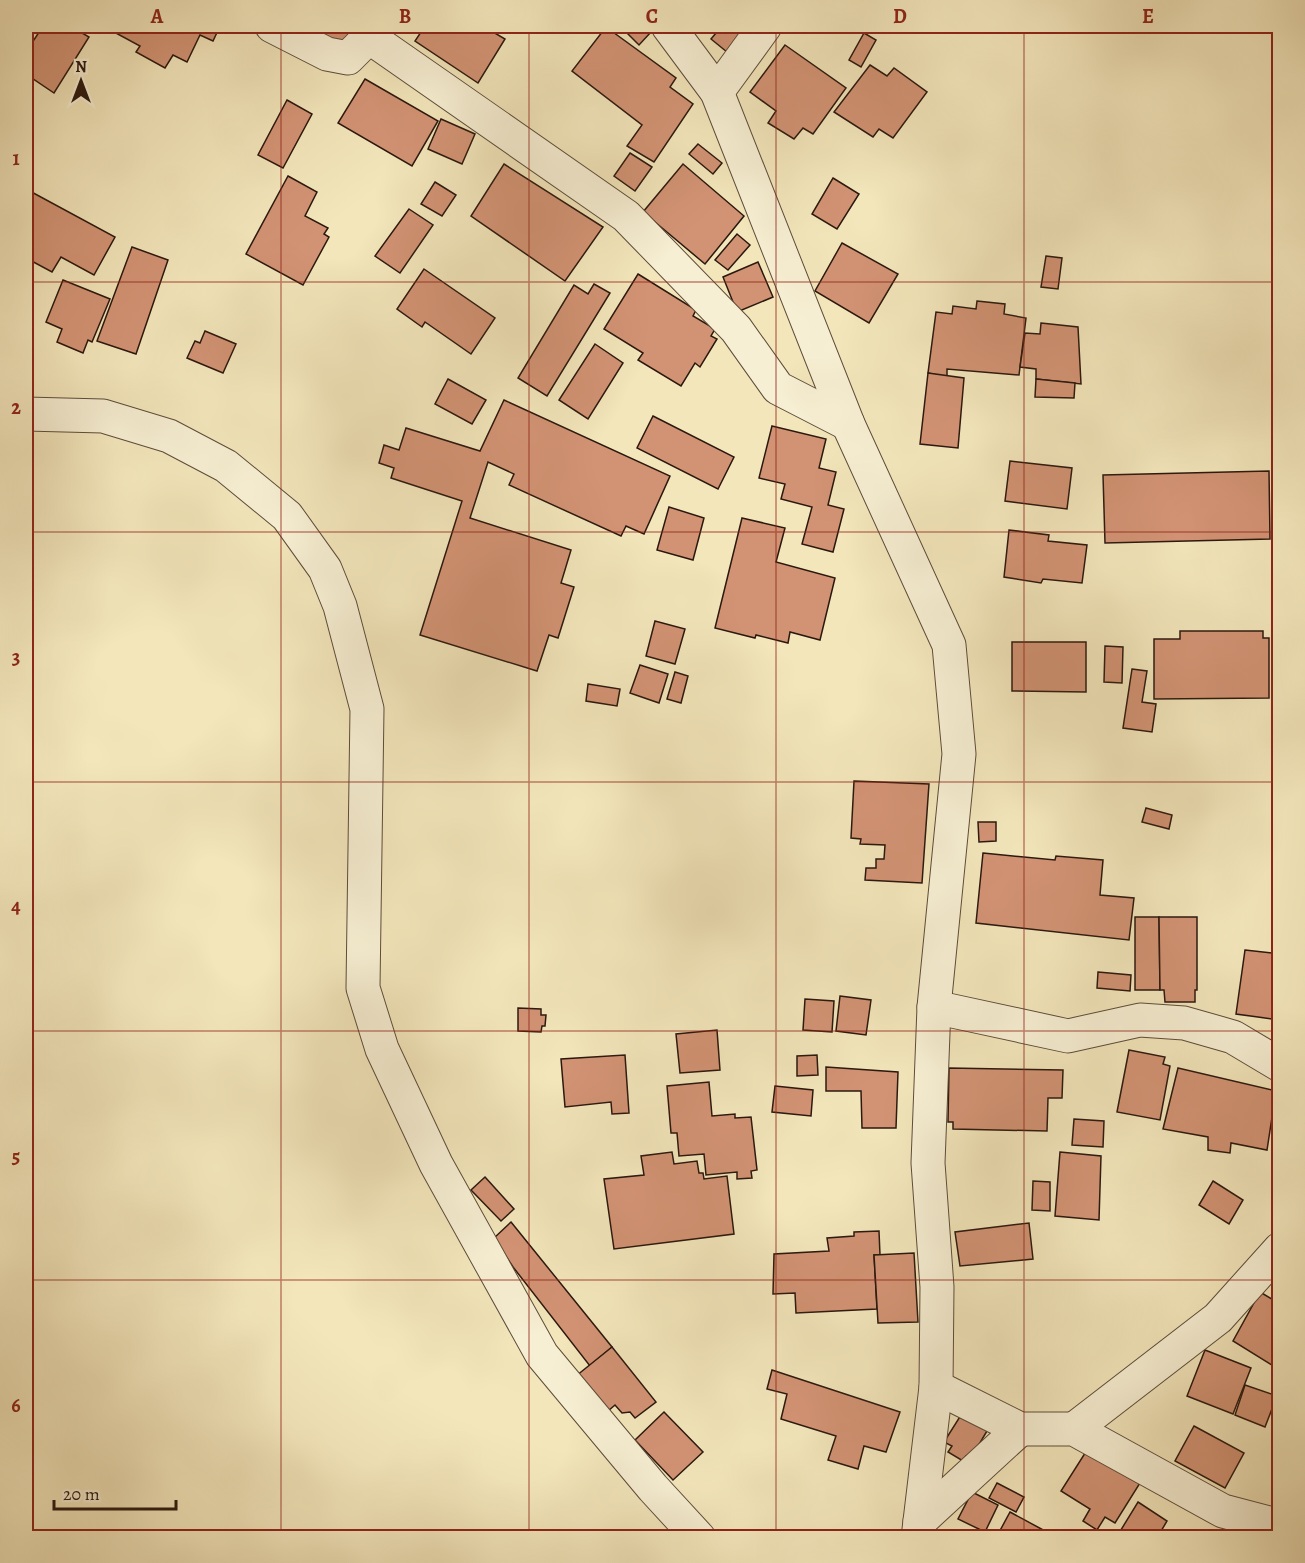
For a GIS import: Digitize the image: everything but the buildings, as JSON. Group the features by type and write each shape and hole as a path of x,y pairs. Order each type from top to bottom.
{"street":[{"path":"272,26 327,54 348,58 369,37 497,125 626,216 736,329 778,388 848,424"},
{"path":"668,26 717,92 848,424 949,645 959,754 934,1007 928,1163 937,1287 936,1387 919,1529"},
{"path":"717,92 765,26"},
{"path":"26,414 104,416 169,436 225,466 287,516 325,569 340,606 367,709 363,988 382,1049 436,1164 542,1355 653,1488 699,1538"},
{"path":"934,1007 1068,1036 1140,1020 1184,1023 1233,1037 1280,1065"},
{"path":"1074,1429 1218,1317 1280,1249"},
{"path":"936,1387 1020,1429 1074,1429 1222,1511 1280,1526"},
{"path":"919,1529 1020,1429"}]}
